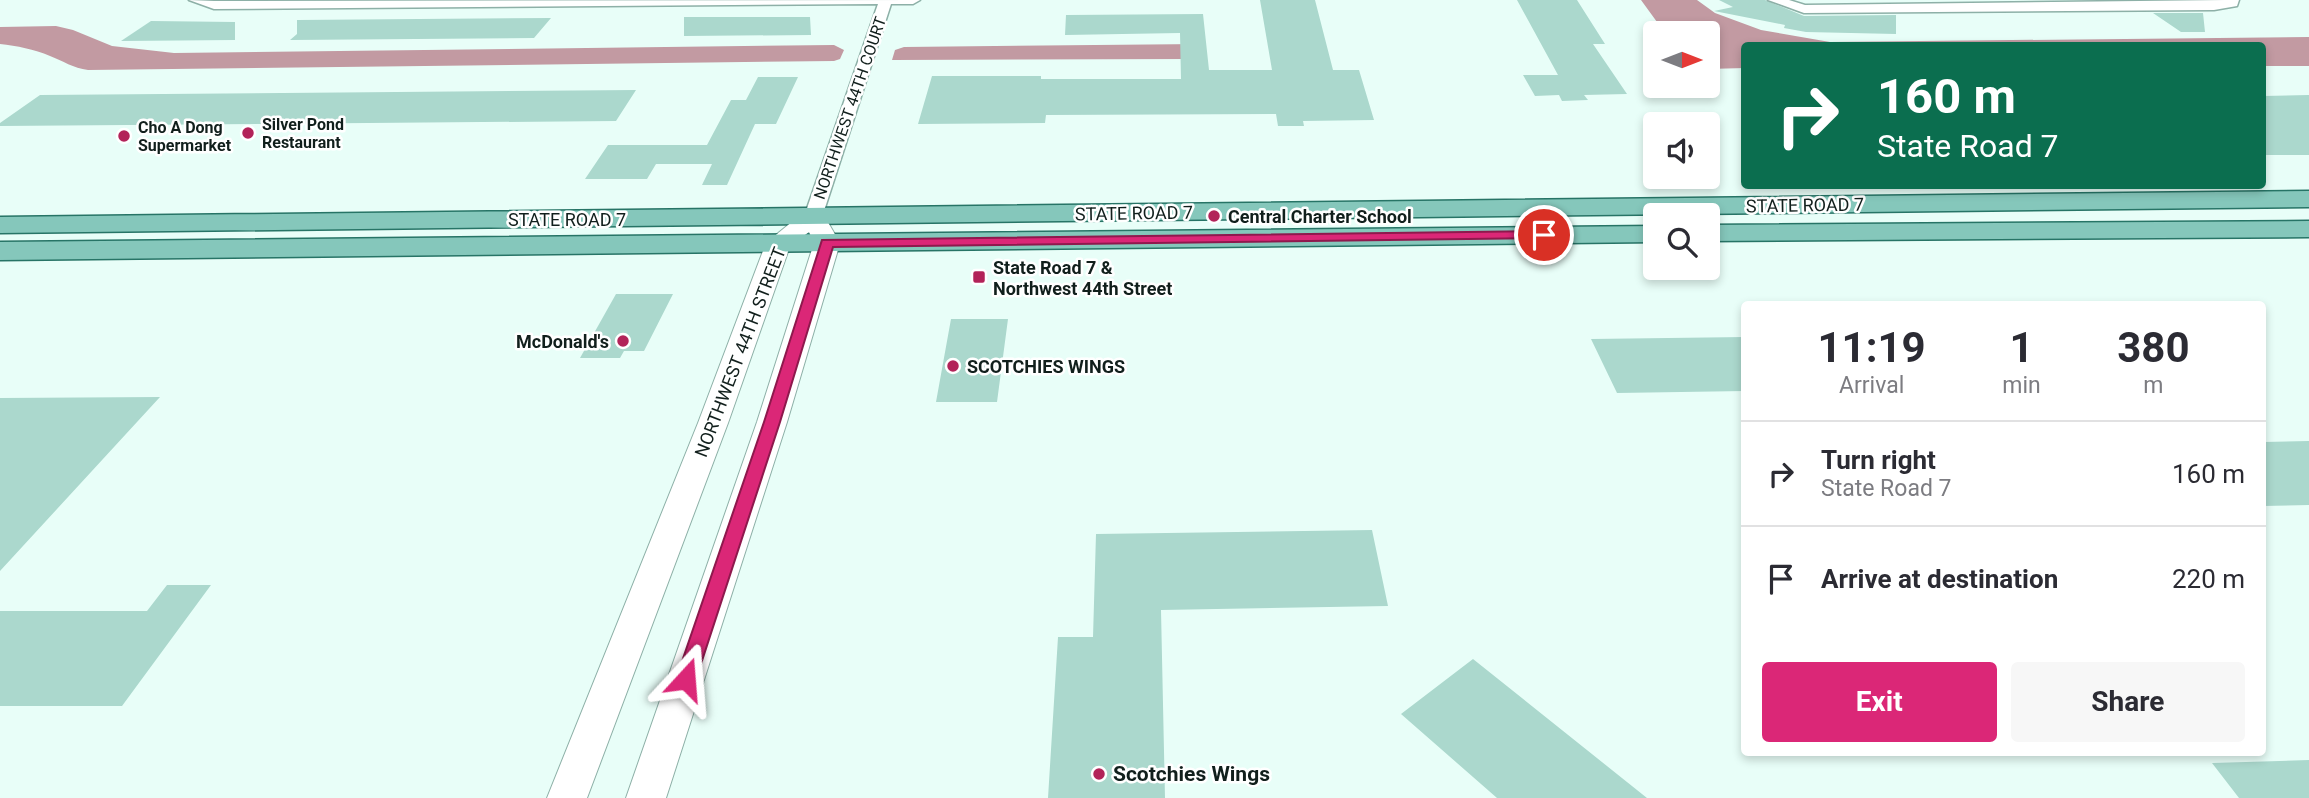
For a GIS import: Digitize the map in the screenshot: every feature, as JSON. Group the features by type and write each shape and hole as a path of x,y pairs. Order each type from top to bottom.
{"main road":[{"name":"STATE ROAD 7","path":"820,230 2309,199"},
{"name":"STATE ROAD 7","path":"0,225 293,222 820,230 1643,234"},
{"path":"74,250 148,233 293,222"},
{"path":"0,243 58,234 89,224"},
{"name":"STATE ROAD 7","path":"1720,233 2309,229"},
{"name":"STATE ROAD 7","path":"0,251 779,243"}],"street":[{"name":"NORTHWEST 44TH COURT","path":"820,230 886,0"},
{"path":"198,1 214,5 912,0"},
{"path":"1778,2 1804,9 1907,4 2214,6 2232,3 2232,0"},
{"path":"646,798 772,422 820,230"},
{"name":"NORTHWEST 44TH STREET","path":"567,798 713,423 779,243 820,230"}],"shaded area":[{"path":"1641,0 1697,0 1715,13 1761,30 1830,42 1741,42 1741,68 1720,69 1720,21 1656,21"},
{"path":"56,26 112,46 174,53 834,45 844,50 840,59 834,61 88,70 38,51 0,44 0,27"},
{"path":"2309,37 2309,66 2266,66 2266,42 1830,42"},
{"path":"1201,44 1190,59 892,60 895,50 904,47"}],"building":[{"path":"1260,0 1315,0 1333,70 1359,70 1374,120 1303,121 1304,126 1278,126 1276,114 1046,115 1045,123 918,124 932,76 1181,79 1180,33 1065,35 1066,15 1203,14 1209,70 1272,70"},
{"path":"1517,0 1577,0 1605,44 1593,44 1627,94 1584,95 1588,100 1562,101 1559,95 1535,96 1523,75 1558,75"},
{"path":"1719,0 1765,0 1804,16 1896,15 1896,34 1806,32 1784,28 1785,25 1714,11 1733,7"},
{"path":"2153,13 2203,13 2205,32 2181,32"},
{"path":"684,17 810,17 811,35 684,36"},
{"path":"551,18 534,38 290,40 297,34 297,20"},
{"path":"151,21 235,22 235,40 121,41"},
{"path":"758,77 798,77 776,124 755,124 727,185 702,185 712,164 656,164 647,179 585,179 608,145 707,145 731,100 746,100"},
{"path":"636,90 616,121 0,126 0,123 40,95"},
{"path":"2309,95 2309,155 2266,155 2266,96"},
{"path":"616,294 673,294 644,351 624,351 620,358 580,358"},
{"path":"951,319 1008,319 997,402 936,402"},
{"path":"1741,337 1741,391 1617,393 1591,339"},
{"path":"160,397 0,571 0,398"},
{"path":"2309,441 2309,505 2266,506 2266,442"},
{"path":"1372,530 1388,606 1161,610 1165,798 1048,798 1058,637 1093,637 1096,534"},
{"path":"167,585 211,585 122,706 0,706 0,611 147,611"},
{"path":"1473,659 1647,798 1497,798 1401,714"},
{"path":"2309,760 2309,798 2239,798 2212,763"}],"place":[{"name":"Silver Pond Restaurant","path":"248,133"},
{"name":"Cho A Dong Supermarket","path":"124,136"},
{"name":"Central Charter School","path":"1214,216"},
{"name":"State Road 7 & Northwest 44th Street","path":"979,277"},
{"name":"McDonald's","path":"623,341"},
{"name":"SCOTCHIES WINGS","path":"953,366"},
{"name":"Scotchies Wings","path":"1099,774"}],"route":[{"path":"686,679 772,422 827,243 1544,235"}]}
